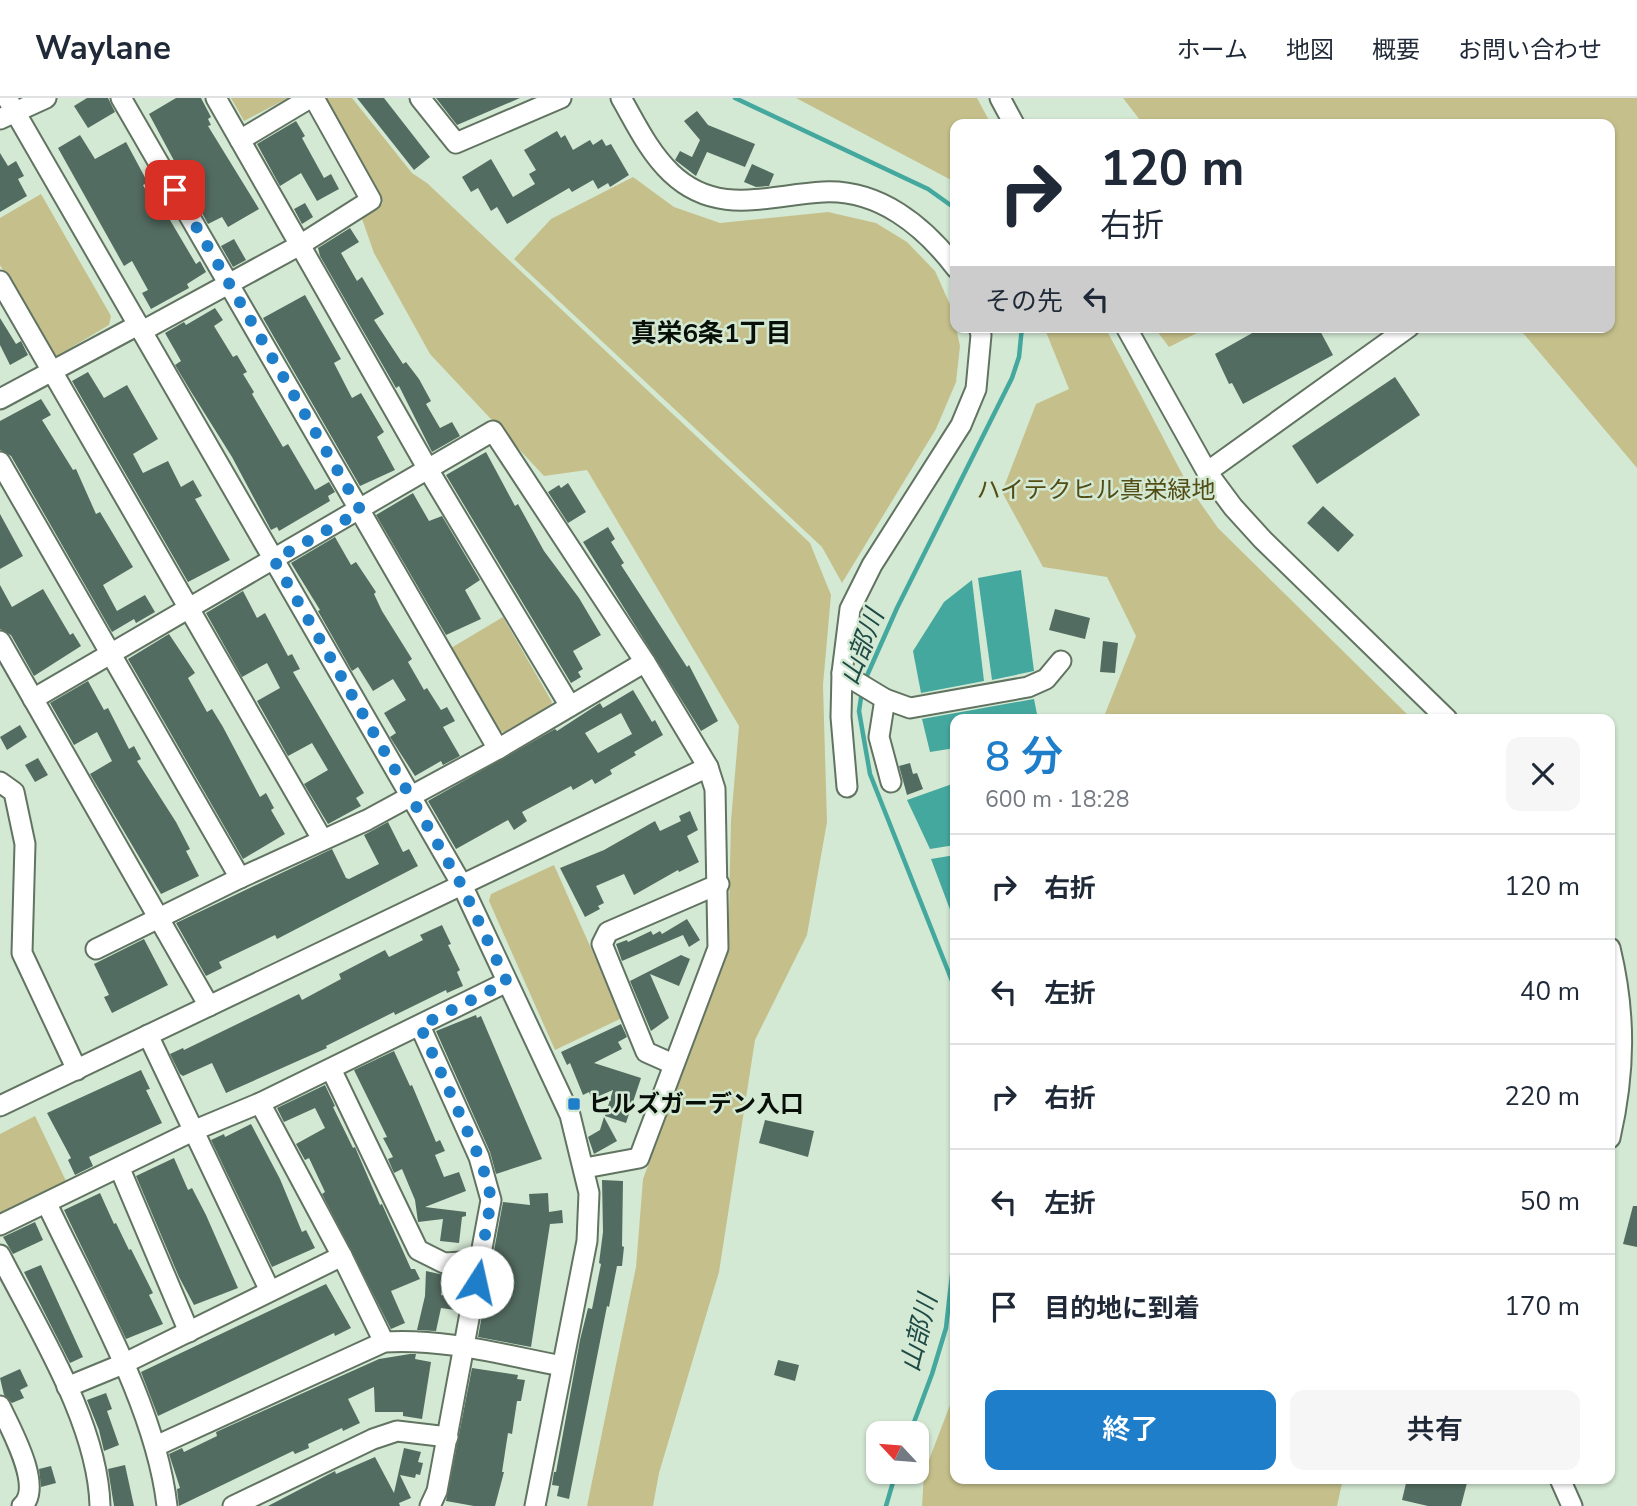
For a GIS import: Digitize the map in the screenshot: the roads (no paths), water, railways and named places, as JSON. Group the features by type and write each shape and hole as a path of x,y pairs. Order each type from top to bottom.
{"street":[{"path":"46,98 8,110 140,328 462,886 570,1115 585,1168 589,1194 587,1241 534,1506"},
{"path":"121,98 498,749"},
{"path":"216,98 429,471 570,706"},
{"path":"0,400 300,244 371,200 312,98 240,140"},
{"path":"420,98 456,144 561,98"},
{"path":"621,98 653,152 672,174 699,192 734,202 825,192 862,197 898,211 935,240 950,260"},
{"path":"1000,98 1011,119"},
{"path":"0,281 322,839"},
{"path":"847,787 841,717 850,609 872,565 961,425 976,389 980,333"},
{"path":"1129,333 1207,472 1263,540 1442,714"},
{"path":"1207,472 1401,333"},
{"path":"33,699 361,511 494,431 645,662 708,768 715,789 719,884 718,948 639,1157 585,1168"},
{"path":"0,462 240,878"},
{"path":"0,641 209,1006"},
{"path":"846,676 882,697 910,708 1028,687 1046,679 1061,661"},
{"path":"96,949 240,878 367,820 498,749 645,662"},
{"path":"882,697 879,737 891,782"},
{"path":"0,1107 708,768"},
{"path":"0,782 14,792 25,844 22,953 77,1070"},
{"path":"673,1064 646,1052 602,944 608,932 719,884"},
{"path":"1615,970 1623,1040 1620,1093 1615,1116"},
{"path":"0,1225 120,1169 195,1130 331,1069 507,982"},
{"path":"420,1026 479,1157 491,1200 448,1437 437,1492 430,1506"},
{"path":"148,1035 270,1291"},
{"path":"331,1069 418,1250 444,1264 481,1261"},
{"path":"260,1103 342,1256 384,1342"},
{"path":"120,1169 190,1332"},
{"path":"47,1204 123,1364 156,1446 167,1506"},
{"path":"0,1255 85,1427 100,1491 100,1506"},
{"path":"67,1387 123,1364 342,1256"},
{"path":"156,1446 384,1342 407,1340 464,1347 562,1366"},
{"path":"0,1406 28,1474 31,1490 28,1501 22,1506"},
{"path":"233,1506 373,1439 397,1431 448,1437"},
{"path":"1562,1484 1572,1506"}],"water":[{"path":"1021,570 1034,671 992,680 978,578"},
{"path":"972,580 984,681 921,693 913,651 944,602"},
{"path":"1034,699 1037,714 950,714"},
{"path":"950,714 950,749 930,752 922,719"},
{"path":"950,785 950,846 930,849 907,800"},
{"path":"950,856 950,910 931,859"}],"waterway":[{"name":"山部川","path":"735,98 928,189 950,205"},
{"name":"山部川","path":"865,680 897,608 1012,378 1019,357 1021,333"},
{"name":"山部川","path":"862,691 859,711 870,774 950,976"},
{"name":"山部川","path":"914,1421 946,1328 950,1292"},
{"name":"山部川","path":"886,1506 892,1484"}],"place":[{"name":"ヒルズガーデン入口","path":"574,1104"}],"district":[{"name":"真栄6条1丁目","path":"711,333"}],"park label":[{"name":"ハイテクヒル真栄緑地","path":"1096,490"}]}
